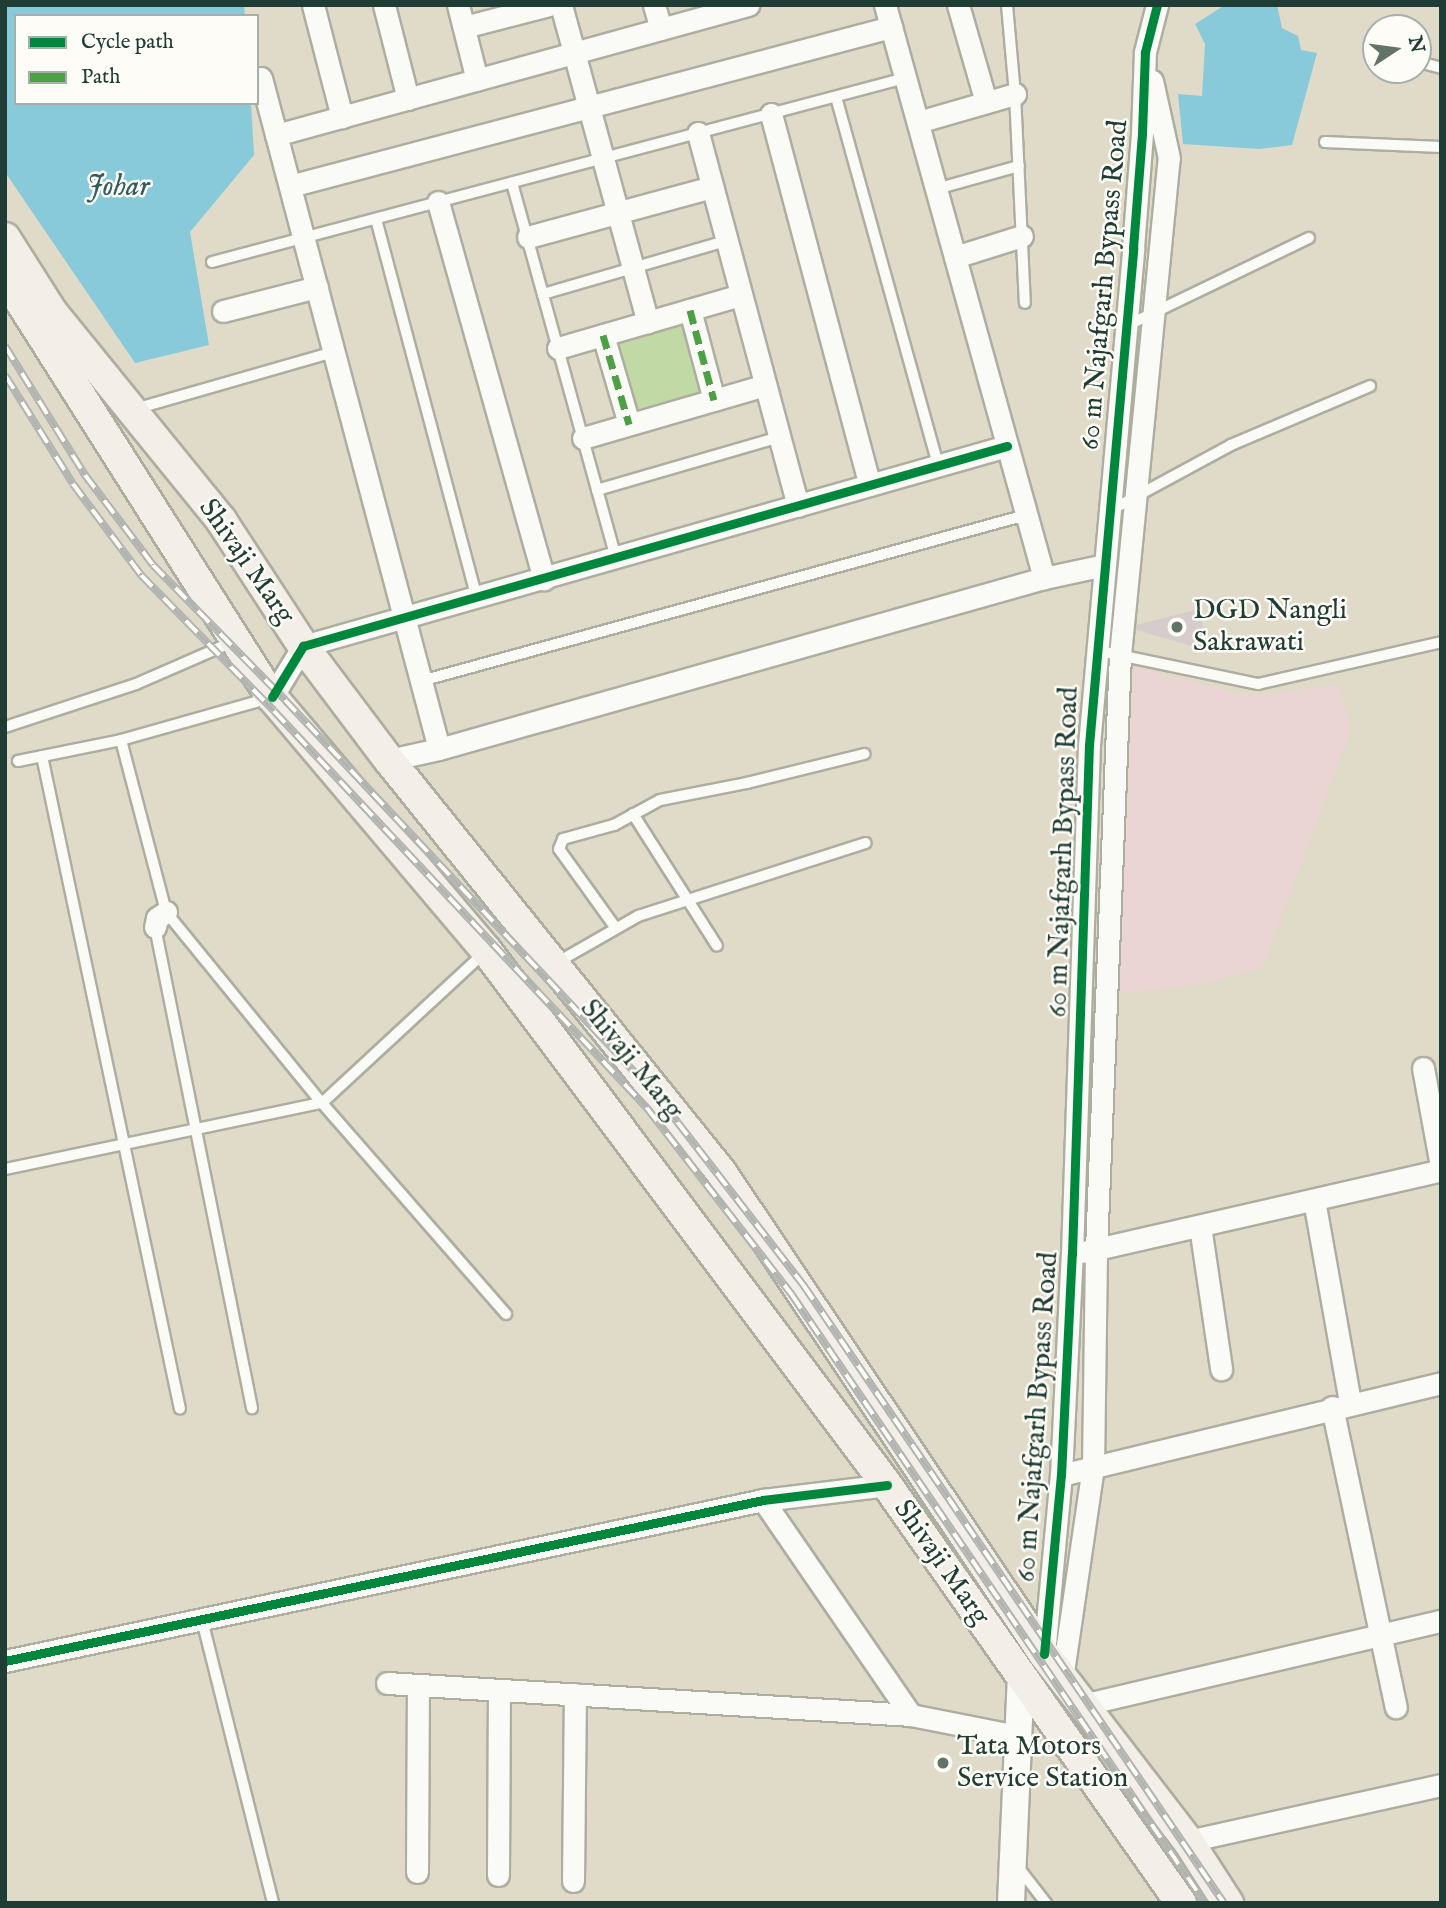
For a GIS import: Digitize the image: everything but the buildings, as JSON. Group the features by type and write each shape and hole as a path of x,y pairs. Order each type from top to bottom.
{"main road":[{"name":"Shivaji Marg","path":"5,238 52,312 221,520 303,646 389,760 721,1172 1044,1654 1188,1841 1228,1903"},
{"name":"Shivaji Marg","path":"5,277 272,697 486,950 887,1485 1181,1903"},
{"path":"1021,1678 1044,1654"},
{"path":"1040,1706 1062,1679"}],"street":[{"path":"313,5 342,117"},
{"path":"384,5 408,99"},
{"path":"458,5 477,80"},
{"path":"464,27 549,5"},
{"path":"561,5 648,322"},
{"path":"654,5 661,29"},
{"path":"885,5 1044,578"},
{"path":"958,5 986,102"},
{"path":"1145,52 1157,5"},
{"path":"276,135 741,6"},
{"path":"290,186 891,27"},
{"name":"60 m Najafgarh Bypass Road","path":"1062,1679 1093,1467 1097,1249 1120,655 1156,312 1169,158 1145,52"},
{"name":"60 m Najafgarh Bypass Road","path":"1044,1654 1060,1475 1072,1254 1089,745 1142,133 1145,52"},
{"path":"261,78 439,749"},
{"path":"918,122 1015,94"},
{"path":"771,114 870,485"},
{"path":"698,133 798,506"},
{"path":"528,237 712,187"},
{"path":"438,202 544,579"},
{"path":"954,257 1022,236"},
{"path":"223,312 317,287"},
{"path":"558,348 740,295"},
{"path":"690,310 714,400"},
{"path":"603,335 629,424"},
{"path":"583,438 765,385"},
{"path":"272,697 303,646 1007,446"},
{"path":"389,760 439,749 1044,578 1104,565"},
{"path":"1072,1254 1314,1200 1441,1168 1423,1068"},
{"path":"1314,1200 1341,1405 1396,1707"},
{"path":"1200,1226 1221,1369"},
{"path":"1060,1475 1441,1383"},
{"path":"5,1661 763,1500 887,1485"},
{"path":"763,1500 911,1715"},
{"path":"1082,1705 1441,1621"},
{"path":"1011,1903 1021,1678"},
{"path":"387,1683 911,1715 1017,1735"},
{"path":"417,1872 418,1685"},
{"path":"498,1875 499,1690"},
{"path":"573,1881 575,1694"},
{"path":"1188,1841 1441,1785"}],"lane":[{"path":"1007,5 1015,94 1025,303"},
{"path":"212,262 905,78"},
{"path":"836,97 938,465"},
{"path":"1325,142 1441,147"},
{"path":"936,189 1018,166"},
{"path":"512,183 616,559"},
{"path":"376,219 477,598"},
{"path":"1126,326 1309,239"},
{"path":"543,293 726,241"},
{"path":"131,410 334,352"},
{"path":"1109,512 1231,446 1370,386"},
{"path":"597,490 779,437"},
{"path":"421,681 1026,515"},
{"path":"5,726 136,684 236,641"},
{"path":"1096,649 1258,684 1441,642"},
{"path":"18,761 121,740 272,697"},
{"path":"121,740 160,919 194,1129 252,1408"},
{"path":"615,927 558,845 562,839 605,828 660,800 747,783 864,754"},
{"path":"42,756 180,1409"},
{"path":"633,814 717,946"},
{"path":"554,964 615,927 686,899 866,843"},
{"path":"160,919 506,1314"},
{"path":"5,1169 322,1103 486,950"},
{"path":"202,1620 273,1903"},
{"path":"1014,1862 1046,1903"}],"shaded area":[{"path":"1129,665 1247,696 1338,685 1351,728 1262,968 1195,985 1118,993"}],"green space":[{"path":"685,324 703,391 631,411 613,344"}],"water":[{"name":"Johar","path":"5,5 244,5 245,14 14,14 14,105 251,105 254,155 190,232 209,345 135,363 5,172"},
{"path":"1225,5 1277,5 1282,28 1298,36 1301,50 1317,53 1292,145 1259,149 1183,144 1178,94 1202,96 1205,44 1195,24"}],"railway":[{"path":"5,346 85,475 153,565 285,700 658,1097 804,1286 1224,1903"},
{"path":"5,375 73,484 141,575 274,711 647,1108 792,1295 1205,1903"}],"marked path":[{"path":"690,310 714,400"},
{"path":"603,335 629,424"}],"cycle path":[{"path":"1044,1654 1061,1475 1072,1254 1089,745 1133,248 1145,52 1157,5"},
{"path":"272,697 303,646 1007,446"},
{"path":"5,1661 763,1500 887,1485"}],"place":[{"name":"DGD Nangli Sakrawati","path":"1177,627"},
{"name":"Tata Motors Service Station","path":"943,1763"}]}
